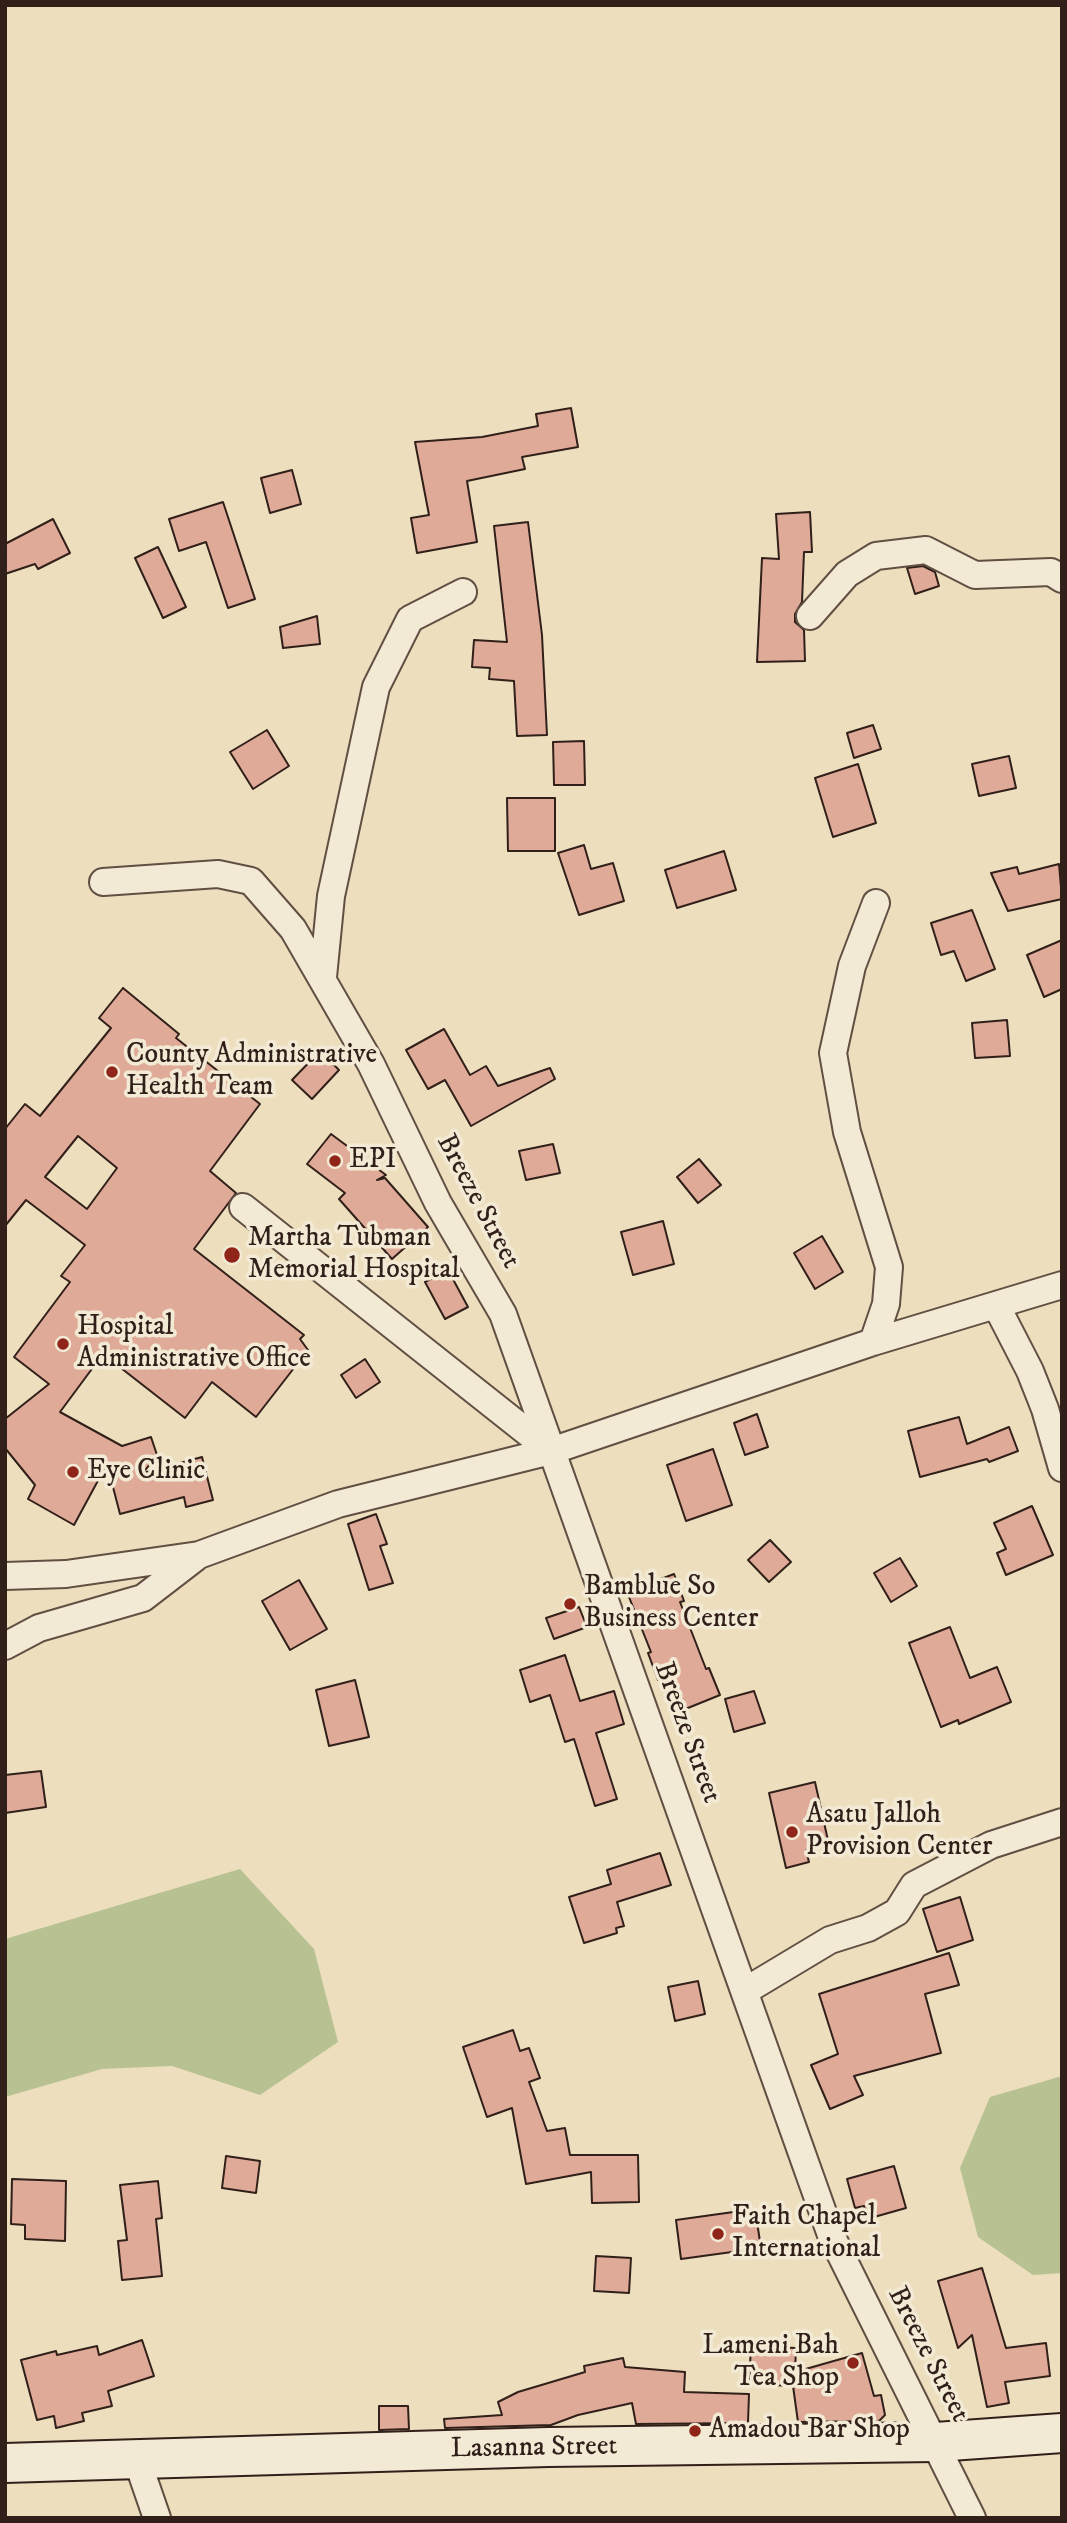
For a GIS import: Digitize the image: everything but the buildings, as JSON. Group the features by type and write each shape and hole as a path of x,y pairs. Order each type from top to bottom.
{"street":[{"path":"810,616 847,574 876,556 926,550 975,575 1052,572 1062,579"},
{"path":"323,977 331,897 376,687 410,619 463,592"},
{"name":"Breeze Street","path":"103,882 218,874 251,881 293,929 371,1064 438,1202 503,1314 831,2235 972,2518"},
{"path":"873,1342 886,1304 889,1266 847,1132 833,1053 852,966 876,903"},
{"path":"243,1207 551,1451"},
{"path":"5,1576 66,1574 199,1555 338,1504 551,1451 873,1342 1062,1284"},
{"path":"996,1305 1030,1371 1045,1409 1062,1468"},
{"path":"5,1646 39,1628 143,1598 199,1555"},
{"path":"745,1991 830,1940 868,1928 897,1912 914,1885 959,1861 991,1845 1062,1822"},
{"name":"Lasanna Street","path":"5,2463 548,2447 936,2442 1062,2433"},
{"path":"137,2460 157,2518"}],"green space":[{"path":"240,1869 314,1949 338,2042 260,2095 172,2066 102,2069 5,2097 5,1939"},
{"path":"1062,2076 1062,2273 1033,2275 978,2237 960,2168 990,2097"}],"place":[{"name":"County Administrative Health Team","path":"112,1072"},
{"name":"EPI","path":"335,1161"},
{"name":"Martha Tubman Memorial Hospital","path":"232,1255"},
{"name":"Hospital Administrative Office","path":"63,1344"},
{"name":"Eye Clinic","path":"73,1472"},
{"name":"Bamblue So Business Center","path":"570,1604"},
{"name":"Asatu Jalloh Provision Center","path":"792,1832"},
{"name":"Faith Chapel International","path":"718,2234"},
{"name":"Lameni Bah Tea Shop","path":"853,2363"},
{"name":"Amadou Bar Shop","path":"695,2431"}]}
